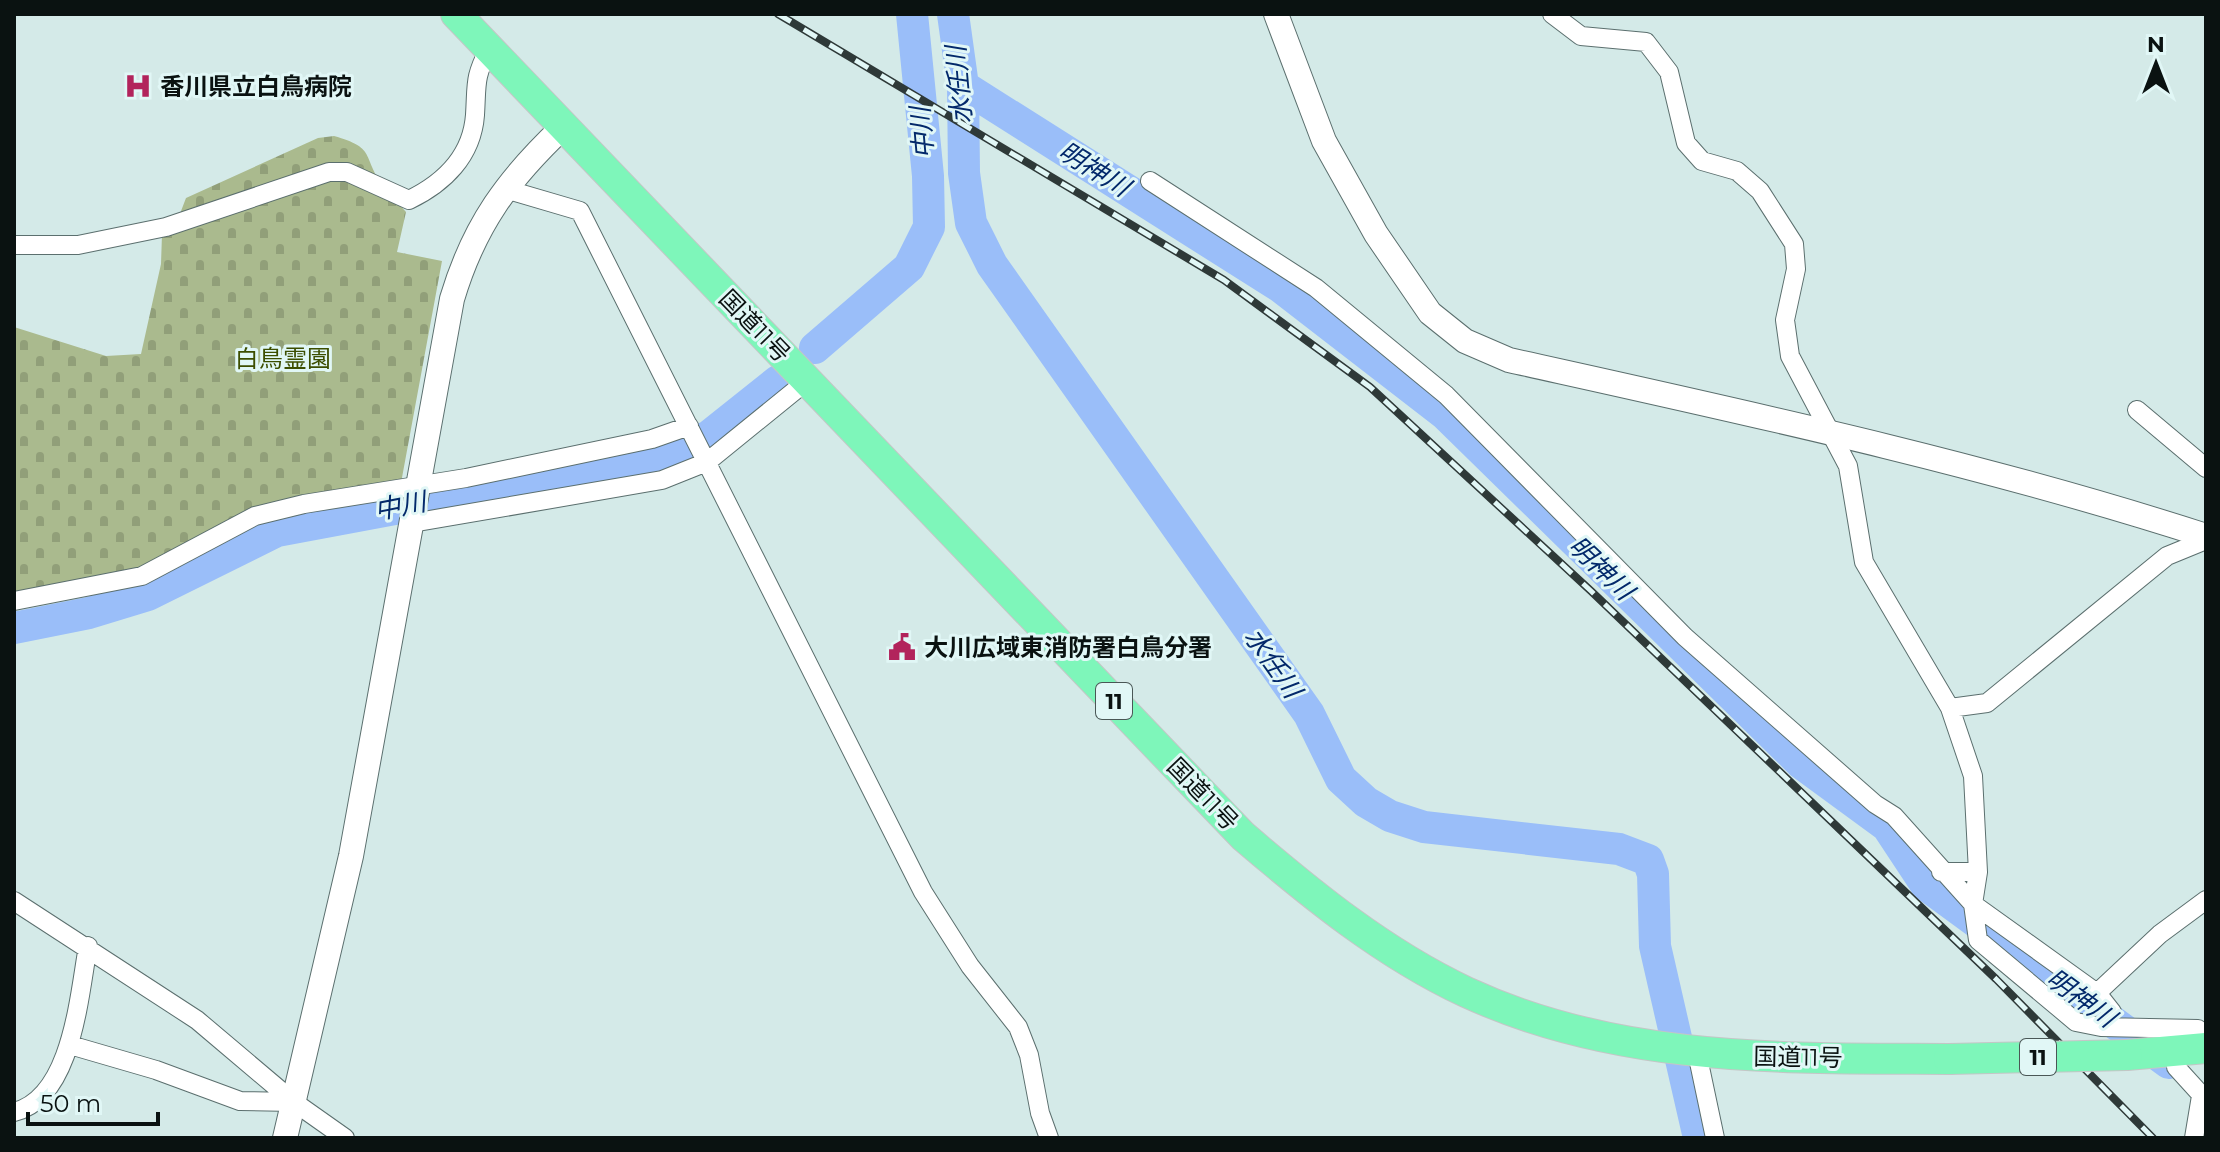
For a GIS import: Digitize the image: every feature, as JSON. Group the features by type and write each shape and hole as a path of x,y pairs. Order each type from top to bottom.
{"highway":[{"name":"国道11号","path":"456,14 1243,836 1364,934 1466,992 1536,1019 1633,1044 1697,1053 1771,1058 1949,1059 2127,1055 2204,1049"}],"street":[{"path":"1276,14 1324,141 1376,234 1430,313 1465,341 1509,360 1831,431 2072,493 2206,538"},
{"path":"1552,14 1581,36 1646,42 1669,72 1686,143 1702,161 1737,171 1760,191 1794,244 1796,269 1785,320 1790,356 1848,466 1864,562 1950,708 1973,776 1978,872 1973,904 1978,940 2076,1022 2101,1027 2198,1029 2204,1049"},
{"path":"14,245 78,245 166,227 329,172 347,172 409,200 434,188 458,164 475,119 475,75 489,49"},
{"path":"285,1138 351,856 452,299 464,258 483,220 505,189 563,127"},
{"path":"1150,181 1316,288 1446,395 1685,637 1875,804 1894,816 1941,872 1973,904 2097,993 2112,1012"},
{"path":"505,189 580,211 923,892 970,966 1018,1027 1029,1055 1040,1113 1049,1138"},
{"path":"412,523 662,480 705,458 808,380"},
{"path":"2137,410 2206,468"},
{"path":"14,601 142,576 255,516 304,504 419,485 652,439 689,426"},
{"path":"1950,708 1987,703 2167,556 2206,538"},
{"path":"1941,872 1978,872"},
{"path":"2097,993 2160,934 2206,900"},
{"path":"14,901 88,946 197,1020 294,1102 345,1138"},
{"path":"14,1112 30,1108 44,1097 70,1045 88,946"},
{"path":"70,1045 156,1070 240,1101 294,1102"},
{"path":"1697,1053 1715,1138"},
{"path":"2176,1067 2204,1098 2194,1138"}],"green space":[{"name":"白鳥霊園","path":"334,136 362,149 381,183 406,212 397,252 442,261 401,483 269,503 155,567 14,596 14,327 106,356 141,354 161,264 162,234 173,232 186,198 318,138"}],"waterway":[{"name":"中川","path":"815,348 909,267 929,227 928,176 912,14"},
{"name":"水任川","path":"953,14 963,86 964,173 971,223 992,265 1309,714 1341,779 1366,802 1390,816 1424,827 1619,849 1648,860 1653,874 1655,946 1699,1138"},
{"name":"明神川","path":"963,86 1282,288 1445,414 1801,763 1887,826 1926,885 2169,1063"},
{"name":"中川","path":"14,628 89,613 148,595 277,531 571,472 665,459 709,436 778,381"}],"railway":[{"path":"778,14 1224,280 1370,387 1591,591 1996,979 2153,1138"}],"place":[{"name":"香川県立白鳥病院","path":"138,86"},
{"name":"大川広域東消防署白鳥分署","path":"902,647"}]}
